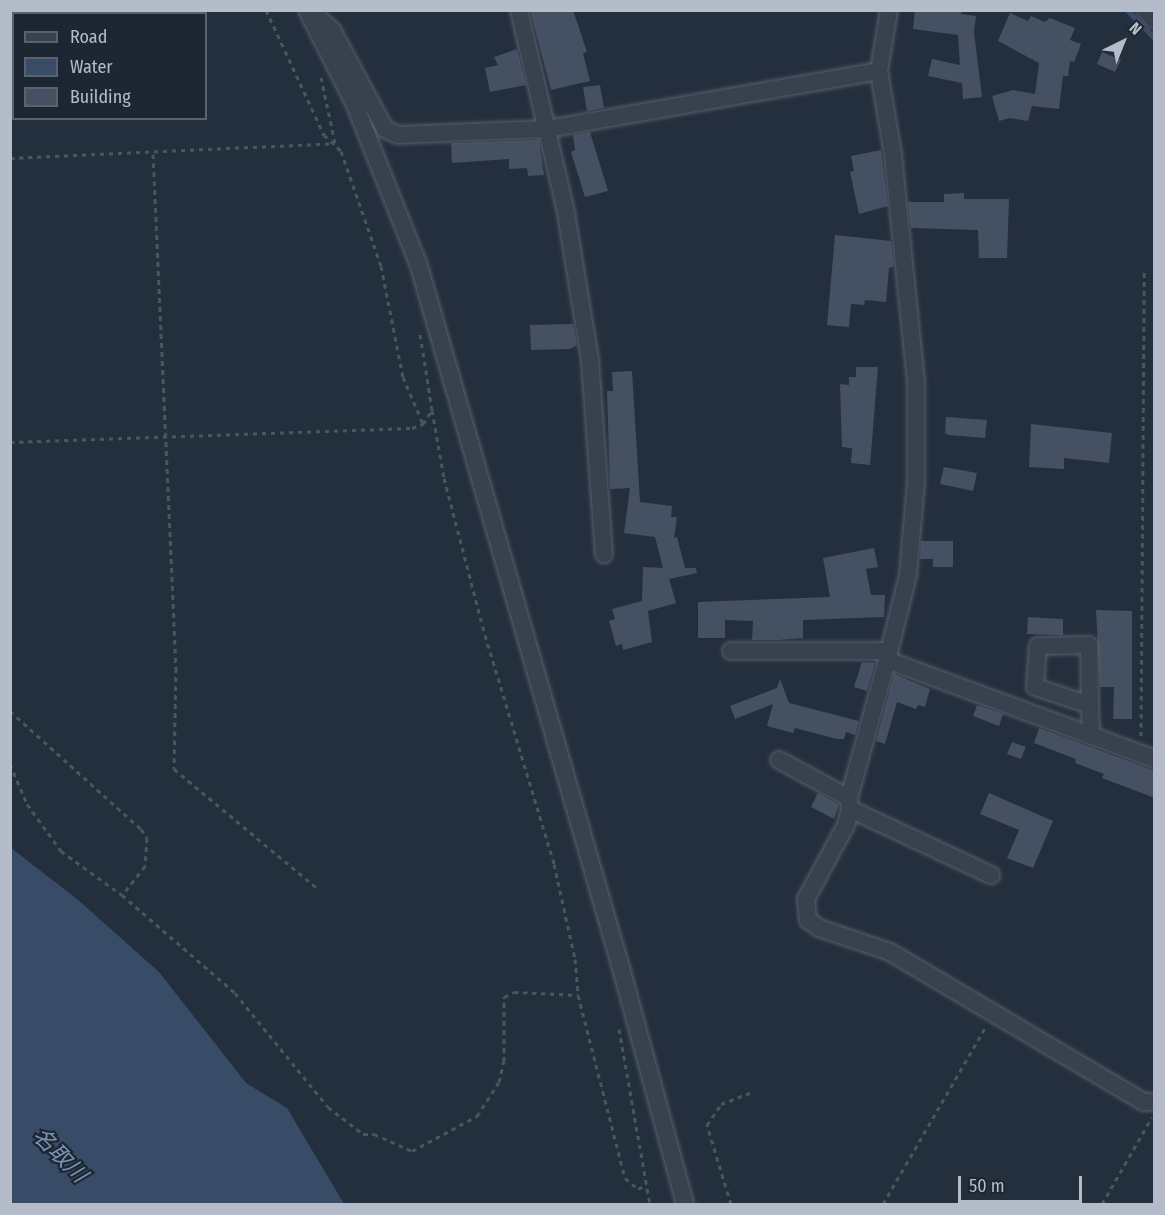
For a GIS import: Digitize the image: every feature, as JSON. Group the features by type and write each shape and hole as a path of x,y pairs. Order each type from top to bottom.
{"street":[{"path":"308,10 332,30 390,133 547,129 879,71"},
{"path":"308,10 355,105 419,266 621,968 685,1204"},
{"path":"519,10 565,207 590,360 604,554"},
{"path":"889,10 879,71 893,155 916,382 916,481 909,575 849,804 846,825 806,899 808,920 819,928 890,952 994,1011 1144,1102 1155,1102"},
{"path":"1145,10 1155,20"},
{"path":"1090,705 1035,687 1038,646 1089,645 1091,736"},
{"path":"731,651 888,656 1148,757"},
{"path":"779,760 849,804 991,875"}],"path":[{"path":"266,10 324,135 335,143"},
{"path":"318,66 335,143 381,266 403,376 423,424"},
{"path":"10,158 153,154 335,143"},
{"path":"153,154 176,668 174,769 318,889"},
{"path":"1144,270 1148,757"},
{"path":"419,329 444,478 485,635 554,864 575,960 578,995 625,1178 630,1186 638,1190 646,1185"},
{"path":"10,442 412,429 423,424 432,410"},
{"path":"10,711 147,838 145,866 122,896"},
{"path":"10,764 41,828 61,851 122,896 246,1004 328,1107 363,1134 374,1134 405,1150 412,1151 477,1116 499,1082 504,1061 504,997 514,992 578,995"},
{"path":"882,1204 994,1011"},
{"path":"618,1024 650,1204"},
{"path":"730,1204 707,1125 721,1104 750,1093"},
{"path":"1102,1204 1155,1113"}],"water":[{"name":"名取川","path":"11,848 77,899 159,972 246,1083 287,1108 344,1204 11,1204"}],"building":[{"path":"530,10 573,10 587,52 583,53 590,81 551,90"},
{"path":"915,10 962,10 961,14 976,16 974,32 982,97 963,99 962,83 928,76 932,59 960,65 958,35 913,29"},
{"path":"1010,13 1028,21 1031,16 1045,22 1050,18 1075,28 1070,40 1081,44 1074,62 1070,61 1068,76 1063,76 1059,109 1032,106 1028,121 1010,118 999,121 992,96 1013,90 1035,94 1039,63 998,41"},
{"path":"517,49 526,85 490,92 485,68 498,65 494,57"},
{"path":"1102,52 1121,60 1115,72 1097,64"},
{"path":"600,85 604,108 587,111 583,87"},
{"path":"590,132 608,191 585,197 571,152 575,150 573,135"},
{"path":"539,140 544,175 528,176 527,168 509,169 509,159 452,163 451,143"},
{"path":"881,150 888,206 859,214 850,172 854,171 851,156"},
{"path":"964,193 964,199 1009,199 1007,258 979,258 978,230 911,228 908,202 944,202 944,194"},
{"path":"835,235 891,241 894,266 889,268 886,302 865,300 864,305 851,304 849,327 827,325"},
{"path":"573,324 577,345 570,349 531,350 530,325"},
{"path":"856,367 878,367 870,465 851,463 852,448 842,447 840,384 849,385 849,377 856,377"},
{"path":"632,371 640,502 672,506 671,517 677,517 674,538 677,537 685,568 696,568 697,573 669,579 676,603 648,611 652,642 623,650 622,644 616,646 609,621 615,619 612,609 642,601 643,567 663,568 655,537 624,533 630,488 610,489 607,391 613,391 612,372"},
{"path":"946,417 987,420 985,438 945,433"},
{"path":"1031,424 1112,433 1109,463 1064,458 1064,469 1029,467"},
{"path":"944,467 977,473 973,491 940,484"},
{"path":"921,541 953,541 953,567 933,567 933,559 920,559"},
{"path":"874,548 878,567 866,569 871,595 885,595 884,617 803,620 803,638 777,640 752,640 753,621 725,620 725,638 698,638 698,602 830,597 823,558"},
{"path":"1096,610 1132,611 1132,719 1113,719 1114,687 1100,687"},
{"path":"1028,617 1063,619 1063,635 1027,634"},
{"path":"862,662 875,663 867,691 854,687"},
{"path":"894,674 930,689 925,707 918,705 916,709 897,702 885,744 876,741"},
{"path":"780,679 789,703 859,721 855,735 846,732 844,739 837,739 795,728 793,733 767,726 773,704 735,719 730,706 777,688"},
{"path":"977,705 1003,714 999,726 973,716"},
{"path":"1039,728 1155,771 1155,798 1102,778 1104,774 1075,763 1076,759 1034,743"},
{"path":"1012,742 1026,747 1021,759 1007,754"},
{"path":"818,793 839,805 834,819 811,807"},
{"path":"989,793 1053,821 1033,868 1007,858 1019,830 980,814"}],"waterway":[{"path":"1127,10 1154,38"}]}
